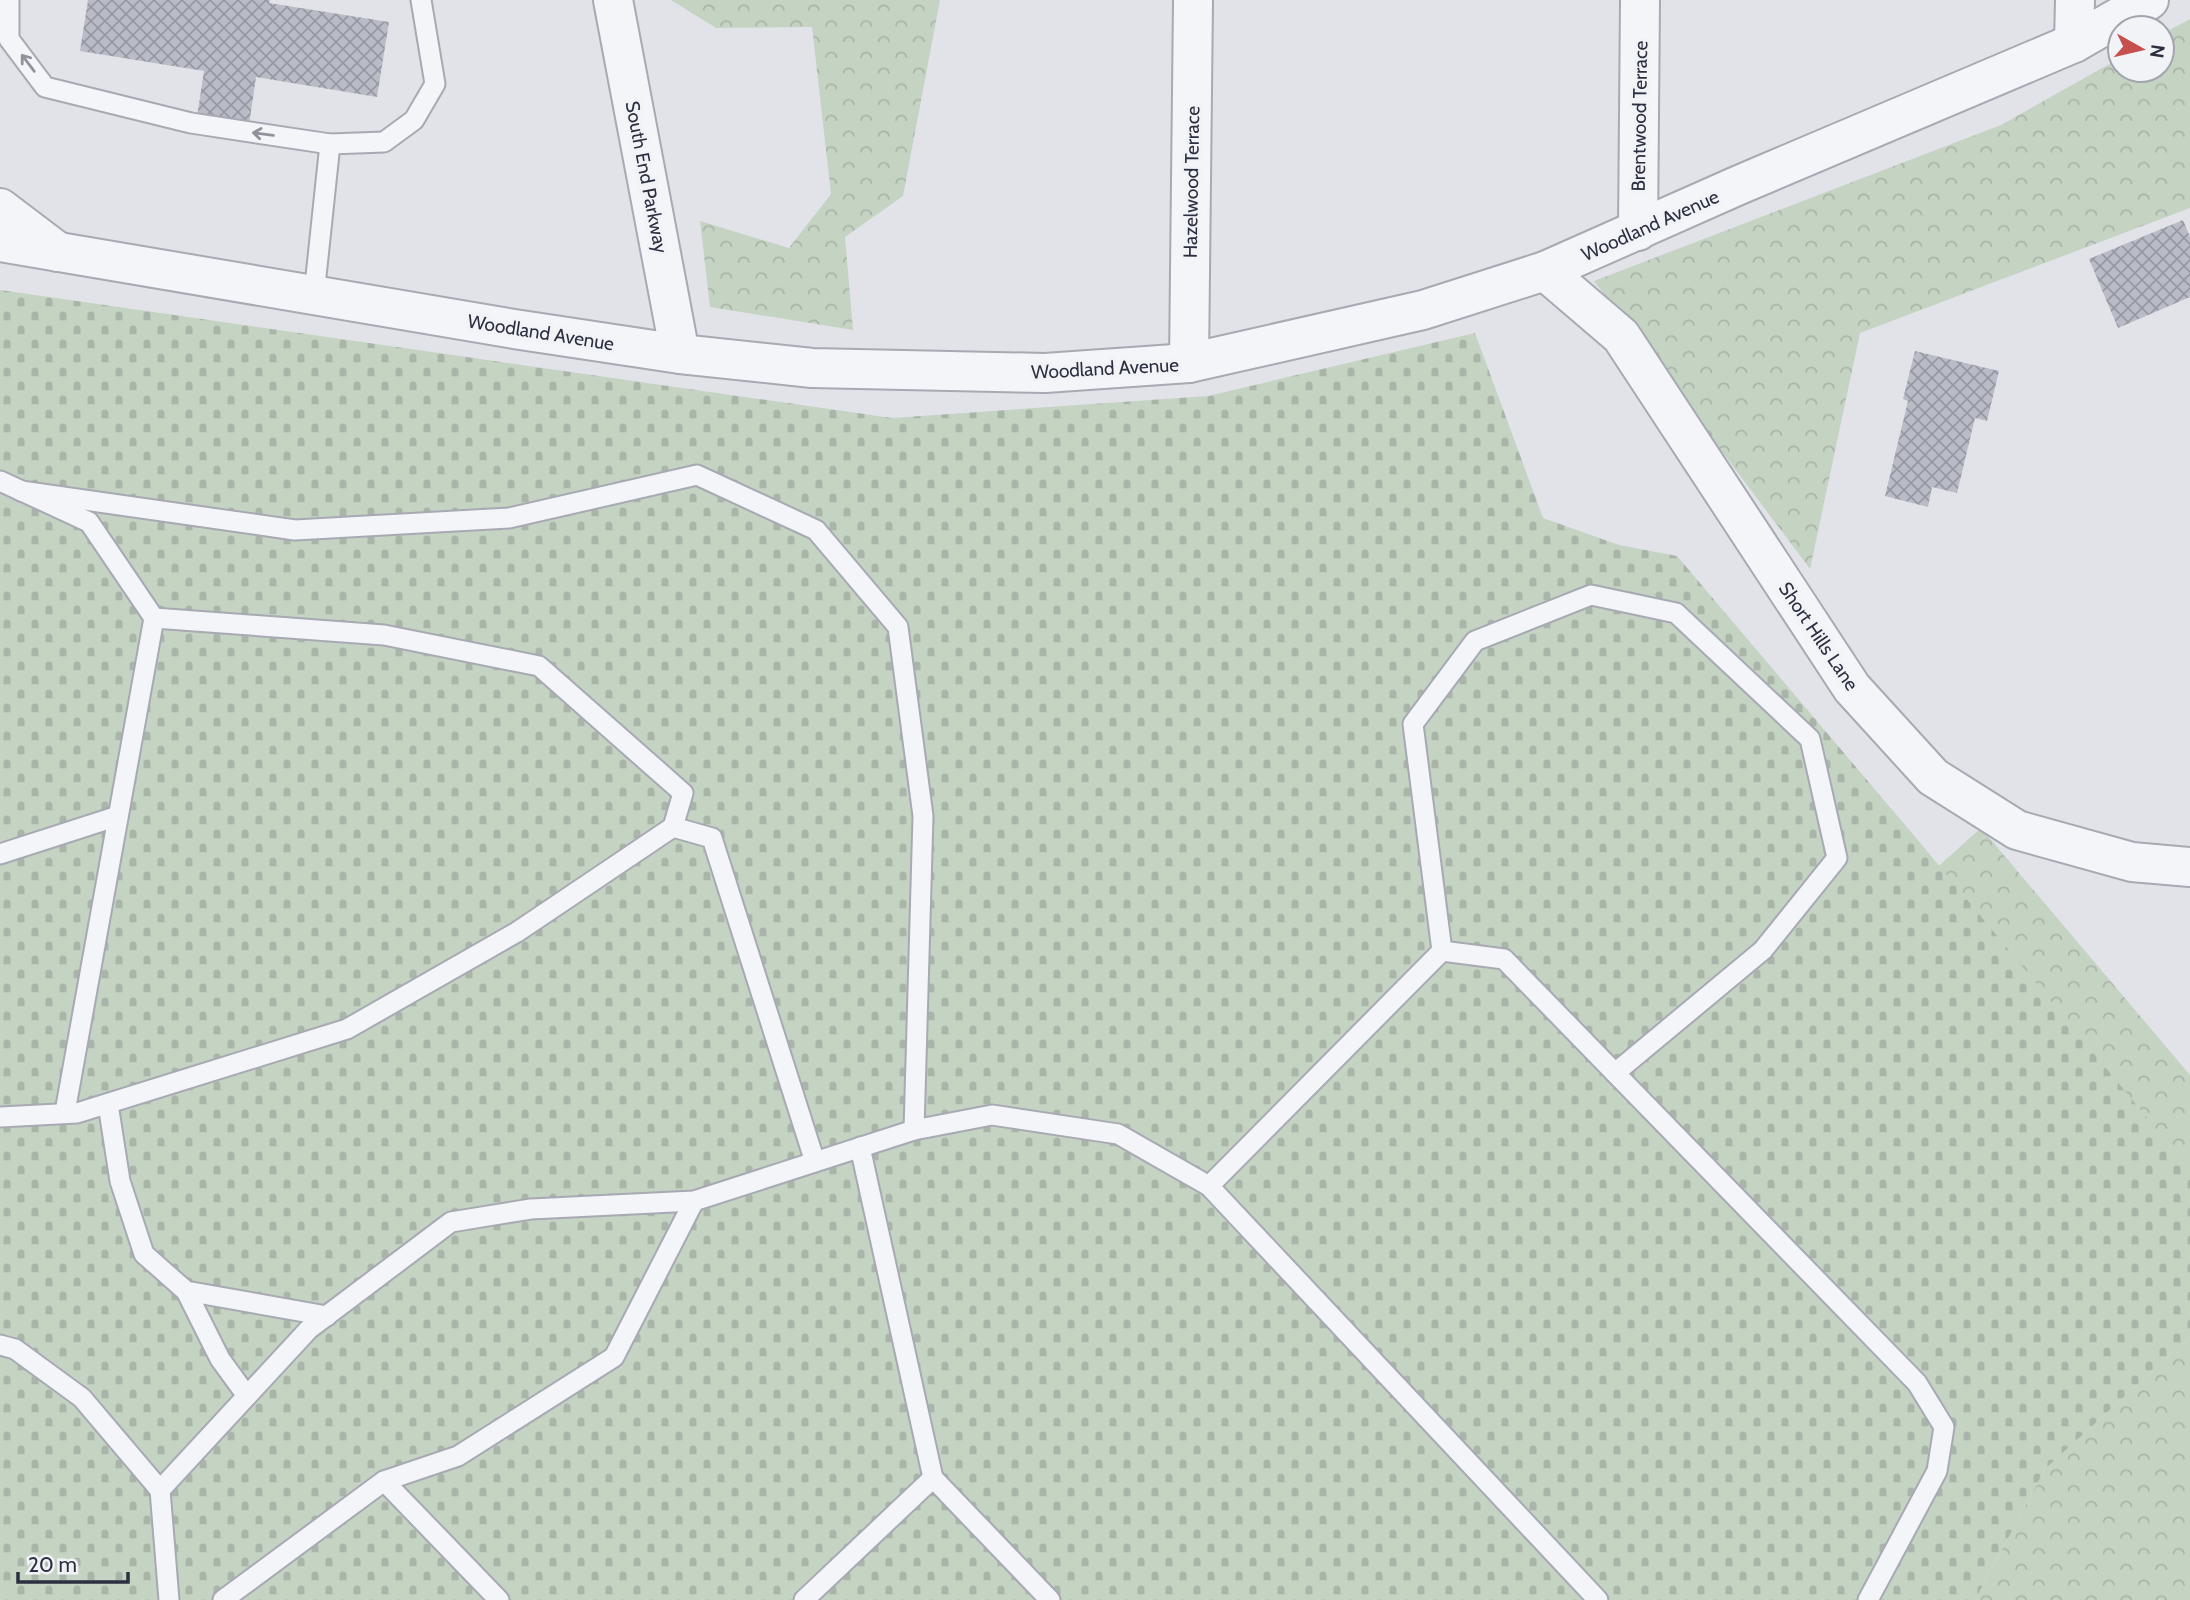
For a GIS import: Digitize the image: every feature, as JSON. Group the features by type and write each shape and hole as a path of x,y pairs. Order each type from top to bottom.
{"street":[{"name":"South End Parkway","path":"613,0 680,354"},
{"name":"Hazelwood Terrace","path":"1189,363 1193,0"},
{"name":"Brentwood Terrace","path":"1638,231 1640,0"},
{"path":"2074,43 2075,0"},
{"name":"Woodland Avenue","path":"0,242 680,354 812,368 1031,373 1189,363 1423,310 1545,271 1739,185 2074,43 2149,0"},
{"path":"0,208 58,252"},
{"name":"Short Hills Lane","path":"1545,271 1621,336 1852,688 1933,777 2018,830 2132,862 2190,867"}],"lane":[{"path":"9,0 9,39 45,87 191,123 330,144 384,142 414,120 435,84 421,0"},
{"path":"314,295 330,144"},
{"path":"21,491 295,530 509,518 697,475 816,530 898,627 923,816 914,1129"},
{"path":"0,481 89,522 154,618 65,1112"},
{"path":"1442,951 1413,724 1475,641 1591,595 1676,613 1810,739 1837,859 1763,950 1615,1073"},
{"path":"0,1117 77,1113 346,1029 517,932 673,827 683,793 539,666 384,635 154,618"},
{"path":"0,854 118,816"},
{"path":"673,827 712,838 815,1161"},
{"path":"1209,1186 1442,951"},
{"path":"1442,951 1504,959 1917,1383 1944,1427 1937,1471 1868,1600"},
{"path":"108,1104 120,1181 144,1254 186,1291 220,1359 247,1396"},
{"path":"160,1490 309,1329 451,1222 531,1209 694,1201 914,1129 992,1115 1118,1133 1209,1186 1598,1600"},
{"path":"860,1147 933,1478 1051,1600"},
{"path":"223,1600 384,1481 458,1456 614,1357 694,1201"},
{"path":"186,1291 327,1316"},
{"path":"0,1345 15,1349 82,1398 160,1490 169,1600"},
{"path":"804,1600 933,1478"},
{"path":"384,1481 499,1600"}],"green space":[{"path":"671,0 940,0 903,196 845,237 853,330 710,307 700,221 789,248 831,194 812,27 716,28"},
{"path":"2190,19 2190,208 1860,333 1810,569 1594,281 2001,125 2106,66 2106,84 2176,84 2176,26"},
{"path":"0,290 892,418 1208,396 1475,333 1543,518 1619,545 1677,556 1922,845 2190,1170 2190,1337 2045,1469 1975,1600 0,1600"},
{"path":"1981,828 2190,1075 2190,1184 1914,888"},
{"path":"2190,1337 2190,1600 1975,1600 2045,1469"}],"building":[{"path":"88,0 270,0 269,3 389,22 377,97 256,77 249,125 197,117 204,71 80,51"},
{"path":"2183,220 2190,237 2190,297 2118,328 2089,259"},
{"path":"1915,351 1999,371 1987,421 1975,418 1957,493 1932,487 1928,507 1885,496 1908,401 1903,399"}]}
